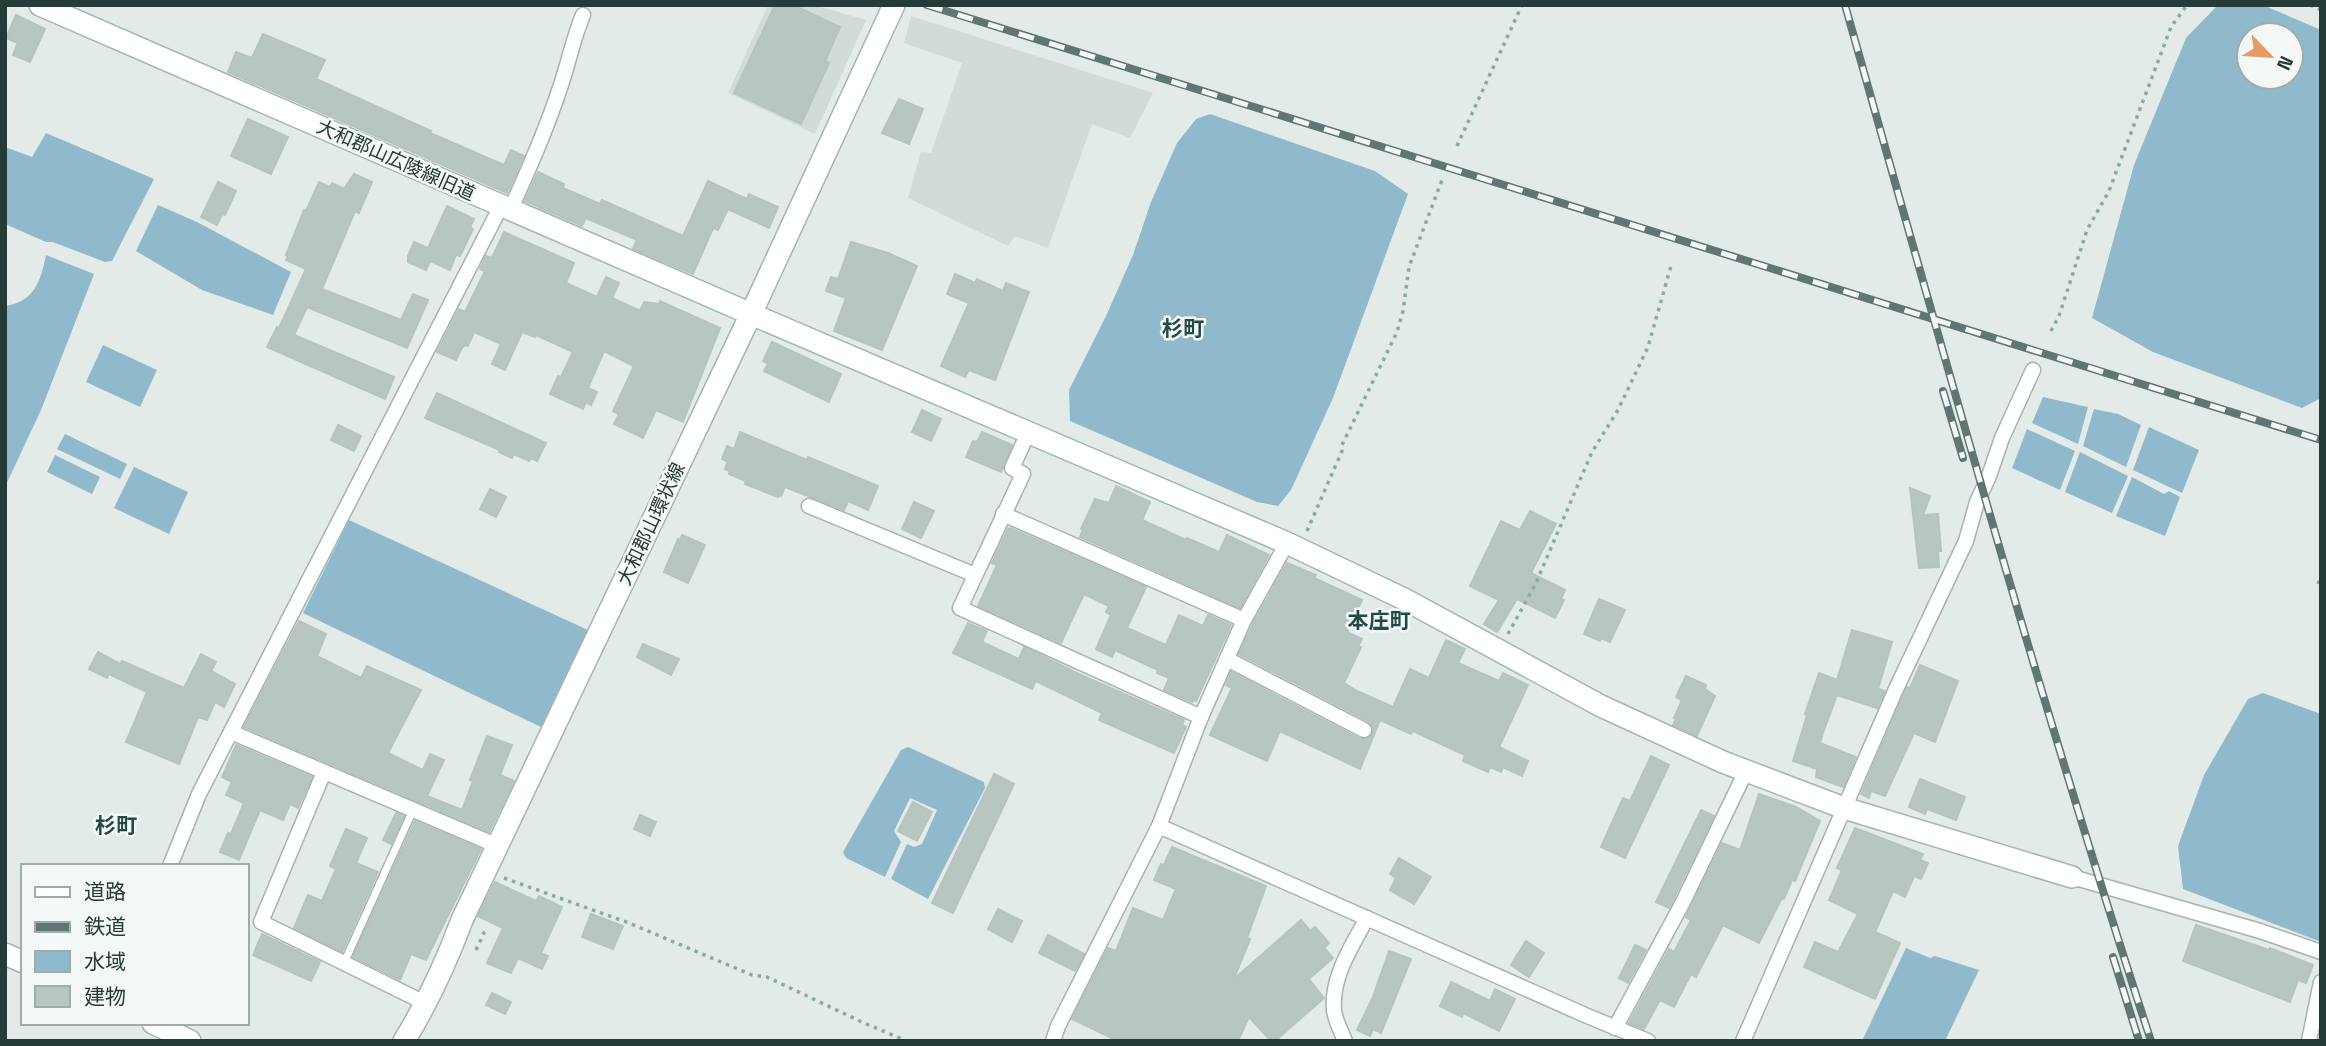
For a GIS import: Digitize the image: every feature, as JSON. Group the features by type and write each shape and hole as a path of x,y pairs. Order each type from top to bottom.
{"street":[{"name":"大和郡山広陵線旧道","path":"40,5 1293,546 1404,599 1601,706 1665,737 1844,808 2072,877"},
{"name":"大和郡山環状線","path":"404,1041 427,1004 462,920 751,314 894,5"},
{"path":"171,864 199,794 505,208 531,165 583,15"},
{"path":"1744,1041 1896,689 1966,541 1977,502 2002,438 2033,370"},
{"path":"1028,433 1012,468 1023,474 960,608 1202,717"},
{"path":"810,506 975,575"},
{"path":"1003,513 1244,620"},
{"path":"1053,1041 1058,1026 1159,826 1244,620 1293,546"},
{"path":"1227,659 1364,730"},
{"path":"231,732 498,846"},
{"path":"1615,1028 1682,904 1746,771"},
{"path":"324,772 261,922 427,1004"},
{"path":"1159,826 1648,1041"},
{"path":"2072,877 2260,930 2321,952"},
{"path":"1345,1041 1334,1013 1334,991 1340,970 1367,918"},
{"path":"5,954 21,961"},
{"path":"2309,1041 2321,982"},
{"path":"157,1025 190,1041"}],"lane":[{"path":"344,963 413,810"}],"path":[{"path":"1457,146 1522,5"},
{"path":"2051,331 2059,316 2087,230 2109,191 2171,27 2186,5"},
{"path":"2310,5 2321,10"},
{"path":"1293,546 1342,451 1342,444 1396,332 1409,267 1442,180"},
{"path":"1500,650 1536,583 1592,452 1618,410 1648,347 1671,266"},
{"path":"2318,584 2321,578"},
{"path":"486,872 629,923 752,975 767,977 907,1041"}],"shaded area":[{"path":"768,5 814,5 866,20 815,134 728,93"},
{"path":"911,16 1153,93 1130,138 1092,124 1048,248 1015,236 1008,246 908,198 921,152 931,153 962,63 904,43"}],"water":[{"path":"2221,5 2263,5 2300,21 2235,21 2235,91 2305,91 2305,23 2321,30 2321,398 2302,408 2153,352 2092,318 2134,165 2186,38"},
{"path":"1210,114 1375,171 1408,194 1333,398 1291,490 1278,506 1257,502 1070,421 1069,390 1133,255 1151,202 1177,143 1196,119"},
{"path":"46,133 154,179 112,261 105,262 53,242 46,242 5,224 5,147 32,157"},
{"path":"158,205 197,222 291,272 273,315 202,290 136,251"},
{"path":"46,255 94,274 41,410 5,487 5,306 23,300 34,289 42,273"},
{"path":"103,345 157,370 140,407 86,382"},
{"path":"2043,397 2088,407 2078,444 2032,423"},
{"path":"2094,409 2118,414 2141,425 2126,467 2083,446"},
{"path":"2149,427 2199,450 2182,493 2133,470"},
{"path":"2027,429 2075,451 2060,490 2012,468"},
{"path":"65,434 127,464 120,479 57,449"},
{"path":"2080,452 2128,476 2112,513 2065,492"},
{"path":"55,455 100,477 92,494 47,472"},
{"path":"134,467 188,492 169,534 114,508"},
{"path":"2132,477 2164,494 2169,491 2180,497 2165,536 2116,516"},
{"path":"349,520 588,630 541,727 303,613"},
{"path":"2263,693 2321,714 2321,942 2183,889 2178,846 2204,775 2248,699"},
{"path":"908,747 984,782 985,788 928,899 891,879 907,844 914,847 922,844 937,810 910,798 894,831 901,842 885,877 846,858 843,852 901,750"},
{"path":"1906,948 1930,958 1935,956 1979,970 1945,1041 1862,1041"}],"building":[{"path":"775,5 793,5 840,27 825,61 829,63 801,124 734,93"},
{"path":"16,15 45,29 30,62 13,55 18,43 6,38"},
{"path":"263,34 325,60 316,79 431,131 430,133 504,165 511,150 524,156 507,193 228,72 236,52 252,58"},
{"path":"899,99 923,109 909,144 882,133"},
{"path":"248,119 288,137 271,174 231,156"},
{"path":"538,172 564,184 563,188 600,204 602,200 683,236 708,181 747,199 749,194 778,207 769,228 728,209 718,230 713,228 693,274 633,249 637,240 586,218 582,226 525,201"},
{"path":"354,174 372,182 359,213 355,211 322,289 401,320 413,294 428,300 407,348 307,307 294,335 394,377 385,399 267,347 277,327 279,328 306,269 286,260 304,210 306,211 319,182 330,187 332,183 344,189"},
{"path":"218,182 236,191 225,215 222,214 217,225 201,217"},
{"path":"447,206 474,219 470,227 473,229 460,256 456,255 450,270 430,261 426,270 408,262 414,242 428,248"},
{"path":"504,232 574,263 566,283 597,297 606,277 619,283 612,298 640,311 644,302 659,304 660,301 720,328 683,422 656,410 643,438 614,424 619,414 613,411 634,366 604,351 588,388 597,392 591,405 586,402 583,409 550,394 573,352 536,335 535,337 522,332 505,370 492,364 501,344 474,332 468,346 462,348 456,360 437,352 459,309 465,312 485,271 480,269 485,258 492,258"},
{"path":"851,242 888,253 917,266 882,350 834,331 846,298 826,291 831,277 838,279"},
{"path":"955,274 975,283 977,279 1003,291 1006,283 1029,292 995,380 969,370 965,377 941,366 969,303 947,294"},
{"path":"772,342 841,374 829,402 764,371 768,364 763,361"},
{"path":"437,393 546,443 537,461 531,458 529,461 514,454 512,458 499,452 500,450 425,418"},
{"path":"922,410 941,419 931,441 912,432"},
{"path":"338,425 361,436 354,451 331,440"},
{"path":"740,432 878,486 868,510 848,501 844,510 785,487 778,497 745,484 746,481 729,474 730,471 725,469 728,462 722,459 727,446 734,449"},
{"path":"982,432 1012,445 1001,472 966,457 973,441 977,442"},
{"path":"1116,486 1150,502 1142,520 1186,540 1187,538 1219,552 1227,535 1269,555 1240,608 1080,537 1095,499 1109,503"},
{"path":"1910,488 1930,496 1923,515 1938,514 1941,551 1938,551 1939,567 1919,568"},
{"path":"490,489 506,497 496,517 480,509"},
{"path":"914,502 934,511 921,538 902,529"},
{"path":"1530,511 1556,524 1531,573 1565,590 1561,599 1564,600 1555,618 1517,599 1497,632 1484,624 1499,600 1470,586 1501,521 1520,530"},
{"path":"1010,528 1146,587 1127,628 1166,645 1179,615 1203,626 1208,615 1231,625 1196,701 1192,702 1164,690 1169,678 1157,673 1158,670 1115,650 1112,657 1096,649 1111,615 1106,612 1109,606 1084,594 1061,643 978,606 997,565 992,563"},
{"path":"682,535 705,545 688,583 664,572"},
{"path":"1287,563 1362,600 1347,632 1362,639 1358,646 1361,647 1344,683 1357,691 1393,707 1410,669 1429,678 1446,640 1465,649 1458,663 1499,681 1503,673 1528,685 1499,747 1528,761 1522,776 1503,767 1501,772 1490,767 1488,772 1463,761 1465,755 1413,731 1411,734 1380,720 1360,769 1280,731 1267,761 1210,735 1232,688 1226,685 1231,672 1360,739 1369,738 1373,734 1372,725 1368,721 1239,654"},
{"path":"1599,599 1625,610 1610,642 1584,634"},
{"path":"299,621 326,634 317,656 361,678 367,666 421,690 388,753 423,770 430,754 444,760 427,796 462,810 487,736 512,745 500,775 514,781 489,832 244,727"},
{"path":"968,623 987,631 982,642 1019,659 1024,647 1184,720 1182,725 1186,727 1174,753 1099,720 1102,713 1036,681 1032,689 953,653"},
{"path":"1852,630 1892,642 1878,689 1885,691 1877,708 1837,695 1824,730 1820,743 1856,757 1843,787 1816,777 1817,769 1793,761 1819,673 1837,680"},
{"path":"643,644 679,659 671,675 637,657"},
{"path":"98,652 120,664 122,661 184,688 201,654 216,662 211,671 235,684 224,707 215,702 207,720 198,717 179,764 126,742 147,692 109,674 107,678 89,669"},
{"path":"1920,665 1958,681 1935,742 1914,733 1885,796 1871,791 1869,798 1861,794 1907,687 1910,688"},
{"path":"1686,676 1706,685 1705,689 1715,696 1697,736 1673,725 1682,700 1676,697"},
{"path":"236,745 312,777 298,808 290,804 283,820 260,810 239,860 220,852 244,803 226,795 232,782 222,777"},
{"path":"1651,756 1669,765 1625,858 1601,847 1623,798 1630,801"},
{"path":"994,774 1014,784 953,913 932,903"},
{"path":"1920,779 1965,797 1956,820 1927,809 1925,814 1909,807"},
{"path":"1759,794 1796,807 1820,821 1795,881 1792,880 1759,943 1723,925 1696,977 1691,974 1674,1007 1660,1000 1644,1029 1629,1023 1669,949 1674,952 1691,920 1686,917 1722,843 1740,850"},
{"path":"913,802 932,812 917,841 898,831"},
{"path":"1701,810 1714,816 1669,908 1656,902"},
{"path":"396,813 404,816 391,844 383,840"},
{"path":"640,815 656,822 650,836 634,829"},
{"path":"415,821 481,849 426,960 411,954 400,980 353,957"},
{"path":"1855,828 1923,854 1920,860 1928,863 1921,879 1914,876 1905,897 1893,891 1875,932 1900,943 1875,999 1804,967 1815,942 1838,952 1858,914 1829,900 1842,870 1837,868"},
{"path":"346,829 367,838 356,863 378,872 342,952 294,928 308,895 322,901 336,869 330,866"},
{"path":"1172,847 1266,886 1247,938 1250,939 1234,979 1301,920 1310,931 1315,927 1329,943 1324,948 1333,958 1309,979 1324,998 1275,1041 1271,1041 1249,1017 1238,1041 1118,1041 1072,1019 1108,948 1116,951 1133,908 1163,920 1176,889 1154,880"},
{"path":"1399,858 1431,877 1414,904 1390,890 1396,878 1390,874"},
{"path":"495,882 536,901 539,896 562,907 541,953 548,956 542,969 518,958 511,973 487,963 503,928 478,916"},
{"path":"998,909 1022,921 1012,942 988,929"},
{"path":"591,914 623,926 613,949 582,937"},
{"path":"2196,925 2269,950 2270,948 2313,965 2306,983 2298,980 2290,1002 2183,961"},
{"path":"262,934 320,962 311,981 253,955"},
{"path":"1048,935 1084,954 1075,971 1039,953"},
{"path":"1526,941 1544,953 1529,977 1511,965"},
{"path":"1635,945 1646,950 1628,983 1619,978"},
{"path":"1389,951 1411,959 1381,1033 1373,1029 1370,1036 1357,1030 1373,997"},
{"path":"1451,982 1490,1001 1495,989 1515,999 1499,1031 1463,1013 1462,1017 1440,1006"},
{"path":"492,993 511,1002 505,1014 486,1005"}],"railway":[{"path":"927,5 2321,440"},
{"path":"1845,5 2031,654 2151,1041"},
{"path":"1943,391 1963,458"},
{"path":"2113,957 2139,1041"}],"district":[{"name":"杉町","path":"1183,328"},
{"name":"本庄町","path":"1379,620"},
{"name":"杉町","path":"116,825"}]}
